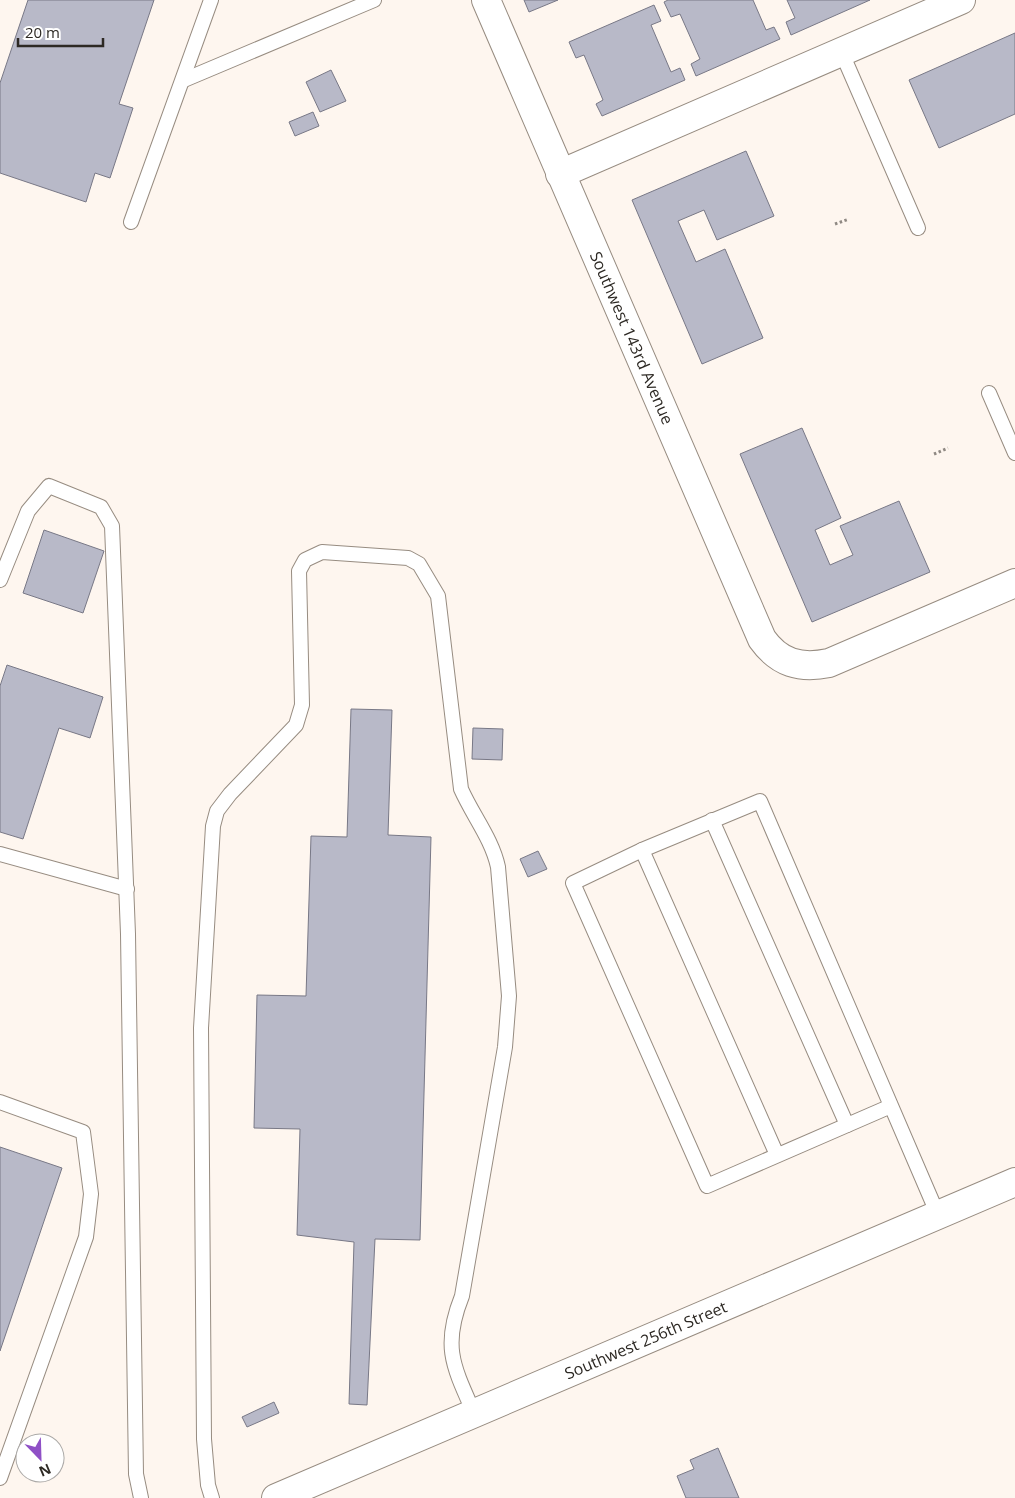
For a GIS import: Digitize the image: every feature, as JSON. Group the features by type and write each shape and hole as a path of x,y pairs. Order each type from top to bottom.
{"street":[{"name":"Southwest 143rd Avenue","path":"486,0 762,638 770,650 780,659 792,664 804,666 829,663 1015,583"},
{"path":"560,174 961,0"},
{"name":"Southwest 256th Street","path":"276,1498 1015,1182"}],"lane":[{"path":"131,222 184,80 211,0"},
{"path":"184,80 374,0"},
{"path":"841,51 918,228"},
{"path":"989,393 1015,453"},
{"path":"0,580 28,511 49,486 100,507 112,526 126,889 136,1474 141,1498"},
{"path":"212,1498 208,1485 204,1439 201,1028 213,826 218,811 230,794 296,725 302,705 298,570 305,560 322,552 408,558 419,564 438,596 461,789 469,807 494,849 498,867 509,996 505,1047 462,1296 452,1319 449,1346 458,1377 474,1413"},
{"path":"891,1106 707,1186 573,883 642,850 760,800 938,1215"},
{"path":"712,820 847,1125"},
{"path":"642,850 777,1155"},
{"path":"0,854 126,889"},
{"path":"0,1102 83,1132 91,1194 86,1237 0,1478"}],"path":[{"path":"835,224 849,218"},
{"path":"934,454 948,448"}],"building":[{"path":"28,0 154,0 119,104 133,108 110,178 95,173 86,202 0,173 0,83"},
{"path":"524,0 558,0 529,12"},
{"path":"668,0 753,0 766,30 774,27 780,39 696,76 691,64 700,59 680,14 671,17 664,2"},
{"path":"787,0 870,0 791,35 786,22 795,18"},
{"path":"654,5 661,21 651,25 671,72 680,68 685,80 602,116 596,104 603,100 584,55 576,58 569,42"},
{"path":"1015,33 1015,114 939,148 909,80"},
{"path":"331,70 346,101 320,112 306,82"},
{"path":"313,112 319,126 295,136 289,122"},
{"path":"746,151 774,216 717,240 704,210 678,221 696,262 725,249 763,338 702,364 632,200"},
{"path":"802,428 841,518 815,530 830,565 853,555 840,526 899,501 930,572 812,622 740,454"},
{"path":"44,530 104,551 83,613 23,593"},
{"path":"7,665 103,697 90,738 59,728 23,839 0,832 0,686"},
{"path":"351,709 392,710 388,835 431,837 420,1240 375,1239 367,1405 349,1404 354,1242 297,1235 300,1129 254,1128 257,995 306,996 311,836 347,837"},
{"path":"473,728 503,729 502,760 472,759"},
{"path":"538,851 547,869 528,877 520,859"},
{"path":"0,1147 62,1168 0,1351"},
{"path":"274,1402 279,1413 247,1427 242,1417"},
{"path":"718,1448 739,1498 686,1498 677,1476 694,1469 690,1460"}]}
